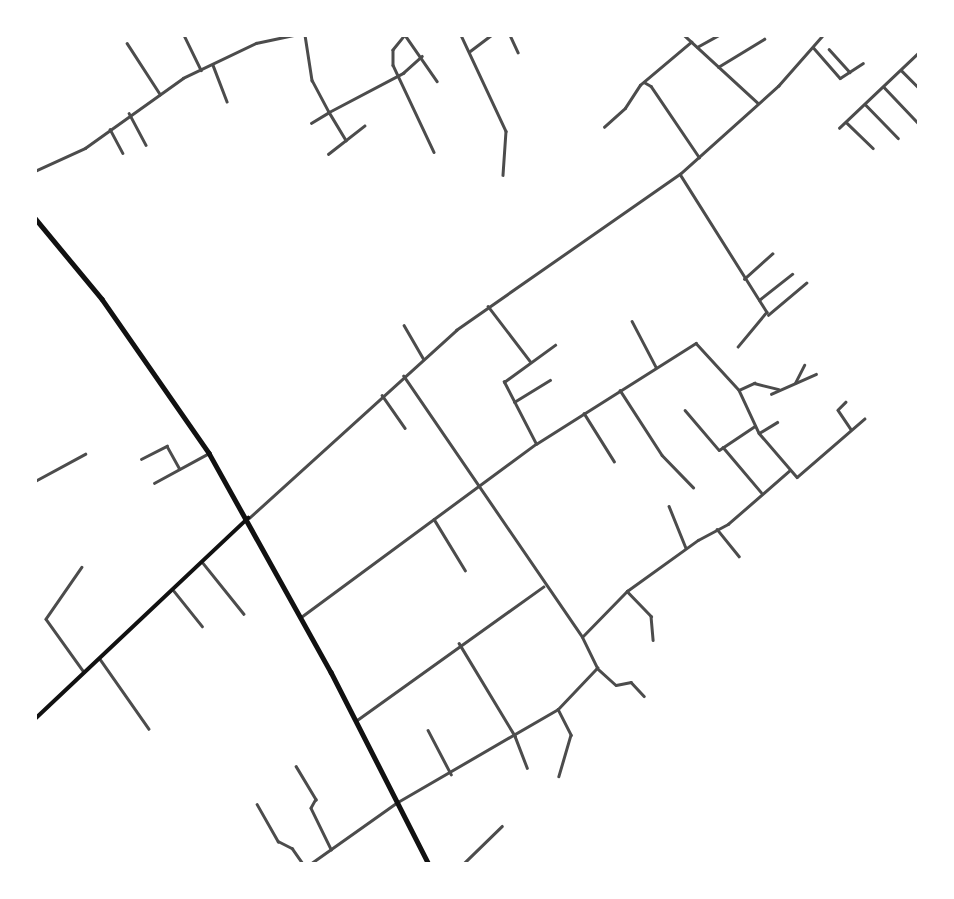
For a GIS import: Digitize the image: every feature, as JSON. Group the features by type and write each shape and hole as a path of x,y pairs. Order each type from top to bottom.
{"highway":[{"path":"35,218 102,299 209,453 248,518 357,720 396,803 429,864"}],"main road":[{"path":"35,719 174,591 248,518"}],"street":[{"path":"184,35 201,70"},
{"path":"35,171 85,148 129,113 201,70 256,43 293,35"},
{"path":"305,35 312,80 346,140"},
{"path":"434,152 397,76 391,56 405,35 437,81"},
{"path":"461,35 506,131 503,175"},
{"path":"470,51 491,35"},
{"path":"510,35 518,52"},
{"path":"684,35 758,103"},
{"path":"697,47 719,35"},
{"path":"248,518 423,358 488,306 680,174 758,103 822,36"},
{"path":"718,67 764,39"},
{"path":"604,127 644,82 691,42"},
{"path":"127,43 160,94"},
{"path":"813,47 840,78 863,63"},
{"path":"829,49 850,72"},
{"path":"839,128 866,106 919,52"},
{"path":"311,123 397,76 422,56"},
{"path":"213,65 227,101"},
{"path":"901,70 919,88"},
{"path":"644,82 651,86 699,157"},
{"path":"884,87 919,124"},
{"path":"866,106 898,138"},
{"path":"129,113 146,145"},
{"path":"848,123 873,148"},
{"path":"328,154 364,127"},
{"path":"110,129 124,153"},
{"path":"680,174 768,315"},
{"path":"744,279 772,254"},
{"path":"758,300 792,274"},
{"path":"737,347 768,315 806,283"},
{"path":"488,306 531,362"},
{"path":"632,321 656,367"},
{"path":"404,325 423,358"},
{"path":"301,617 536,444 696,342 739,390 759,433 789,471 799,476 864,419"},
{"path":"536,444 504,382 555,345"},
{"path":"795,383 804,365"},
{"path":"771,394 816,374"},
{"path":"403,376 543,587 582,638 597,668 616,685 630,681 644,696"},
{"path":"514,402 550,380"},
{"path":"739,390 754,383 778,390"},
{"path":"620,390 669,464 693,487"},
{"path":"382,395 405,428"},
{"path":"846,402 838,410 851,429"},
{"path":"685,410 714,447 723,447 755,426"},
{"path":"584,413 614,461"},
{"path":"759,433 777,422"},
{"path":"141,459 167,446 180,469"},
{"path":"723,447 761,492"},
{"path":"154,483 209,453"},
{"path":"35,481 85,454"},
{"path":"582,638 626,591 717,529 789,471"},
{"path":"669,506 686,548"},
{"path":"434,519 465,570"},
{"path":"717,529 740,555"},
{"path":"203,563 244,614"},
{"path":"82,567 46,619 85,674"},
{"path":"357,720 459,643 543,587"},
{"path":"174,591 202,626"},
{"path":"626,591 651,616 653,640"},
{"path":"459,643 515,736 527,768"},
{"path":"100,659 149,729"},
{"path":"310,864 396,803 451,774 558,709 597,668"},
{"path":"558,709 571,735 559,776"},
{"path":"428,730 451,774"},
{"path":"296,766 316,799 311,808 331,849"},
{"path":"257,804 278,841 292,848 303,864"},
{"path":"463,864 502,826"}]}
